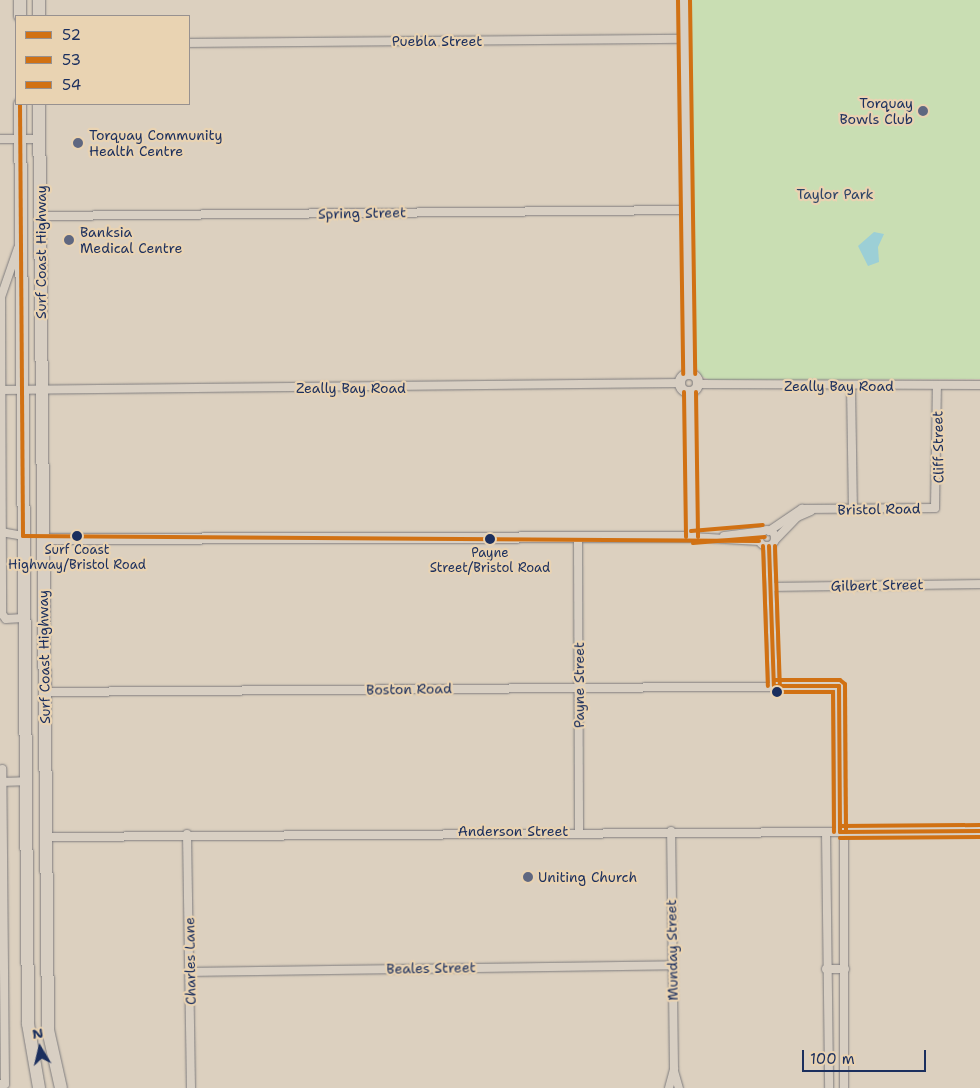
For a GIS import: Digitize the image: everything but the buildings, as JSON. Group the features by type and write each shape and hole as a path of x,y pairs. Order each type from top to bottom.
{"main road":[{"path":"20,0 20,15"},
{"path":"39,0 39,15"},
{"name":"Surf Coast Highway","path":"20,105 28,1024 39,1088"},
{"name":"Surf Coast Highway","path":"39,105 48,1030 62,1088"},
{"path":"23,536 43,539"},
{"path":"25,781 45,778"},
{"path":"26,838 46,837"}],"street":[{"path":"684,0 684,210 689,374 698,384 690,392 692,538"},
{"name":"Puebla Street","path":"190,43 684,40"},
{"path":"0,140 40,139"},
{"name":"Spring Street","path":"40,216 684,210"},
{"path":"21,239 1,297 1,532 2,614 6,619 23,618"},
{"path":"689,374 680,383 690,392"},
{"name":"Zeally Bay Road","path":"2,390 680,383"},
{"name":"Zeally Bay Road","path":"698,384 980,385"},
{"name":"Cliff Street","path":"935,508 937,385"},
{"path":"851,386 853,509"},
{"name":"Bristol Road","path":"719,538 766,531 799,510 935,508"},
{"name":"Bristol Road","path":"769,546 797,517 823,509"},
{"path":"774,686 773,587 769,546 759,541 766,531 775,540"},
{"path":"1,532 23,536"},
{"name":"Payne Street","path":"578,538 579,831"},
{"name":"Bristol Road","path":"43,539 719,538 759,541"},
{"name":"Gilbert Street","path":"773,587 980,584"},
{"name":"Boston Road","path":"44,692 839,686 842,832"},
{"path":"2,769 6,1084"},
{"path":"1,782 25,781"},
{"name":"Anderson Street","path":"46,837 579,831 980,831"},
{"name":"Munday Street","path":"671,831 674,1069 679,1088"},
{"path":"826,832 826,969 829,1088"},
{"path":"842,832 845,969 844,1088"},
{"name":"Charles Lane","path":"187,834 191,1088"},
{"path":"826,886 844,886"},
{"name":"Beales Street","path":"190,972 672,965"},
{"path":"826,969 845,969"},
{"name":"Munday Street","path":"669,1088 674,1069"}],"green space":[{"name":"Taylor Park","path":"690,0 980,0 980,379 710,380 701,376 691,353"}],"water":[{"path":"874,232 884,234 878,247 879,262 868,266 858,246"}],"transit line":[{"name":"53","path":"678,0 683,374"},
{"name":"54","path":"690,0 695,374"},
{"name":"52","path":"20,105 23,536 759,541"},
{"name":"53","path":"684,392 686,537"},
{"name":"54","path":"696,392 698,537"},
{"name":"54","path":"691,531 763,525"},
{"name":"53","path":"693,543 765,537"},
{"name":"53","path":"763,546 768,686"},
{"name":"52","path":"769,546 774,686"},
{"name":"54","path":"775,546 780,686"},
{"name":"54","path":"774,680 840,680 845,684 846,832"},
{"name":"52","path":"774,686 839,686 840,832"},
{"name":"53","path":"774,692 833,692 834,832"},
{"name":"54","path":"840,826 980,825"},
{"name":"52","path":"840,832 980,831"},
{"name":"53","path":"840,838 980,837"}],"place":[{"name":"Torquay Bowls Club","path":"923,111"},
{"name":"Torquay Community Health Centre","path":"78,143"},
{"name":"Banksia Medical Centre","path":"69,240"},
{"name":"Surf Coast Highway/Bristol Road","path":"77,536"},
{"name":"Payne Street/Bristol Road","path":"490,539"},
{"name":"Uniting Church","path":"528,877"}]}
